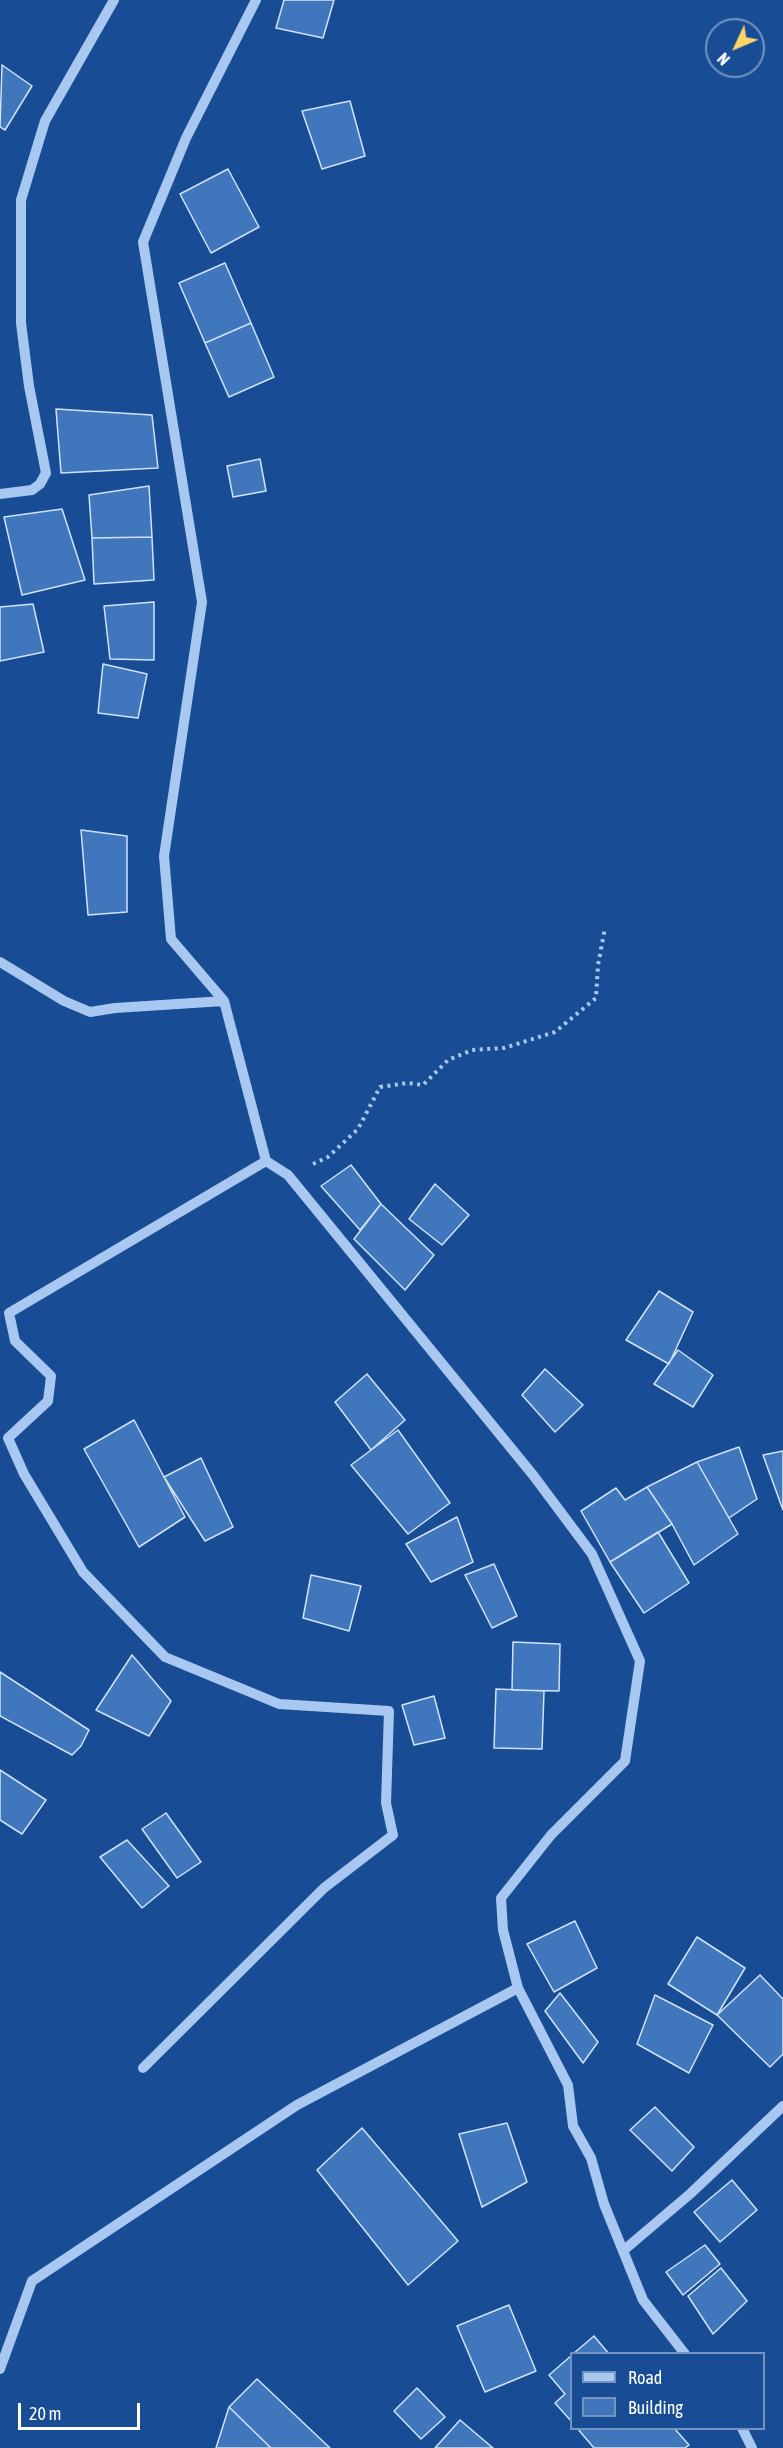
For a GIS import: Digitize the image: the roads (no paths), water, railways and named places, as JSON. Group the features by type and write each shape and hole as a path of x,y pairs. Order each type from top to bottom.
{"street":[{"path":"0,494 32,490 40,484 46,473 29,386 21,323 21,200 45,121 114,0"},
{"path":"256,0 186,138 143,242 202,602 164,856 171,939 224,1001 266,1161 288,1176 533,1475 592,1554 639,1660 625,1761 551,1834 501,1898 503,1930 518,1988 568,2085 573,2126 591,2157 604,2204 643,2300 683,2352"},
{"path":"0,962 64,1001 90,1012 115,1008 224,1001"},
{"path":"143,2068 324,1888 393,1835 386,1803 389,1711 279,1704 165,1657 83,1572 24,1474 8,1438 48,1401 51,1376 15,1341 9,1313 266,1161"},
{"path":"0,2369 32,2281 297,2105 518,1988"},
{"path":"624,2250 690,2194 783,2106"},
{"path":"743,2430 752,2448"}]}
